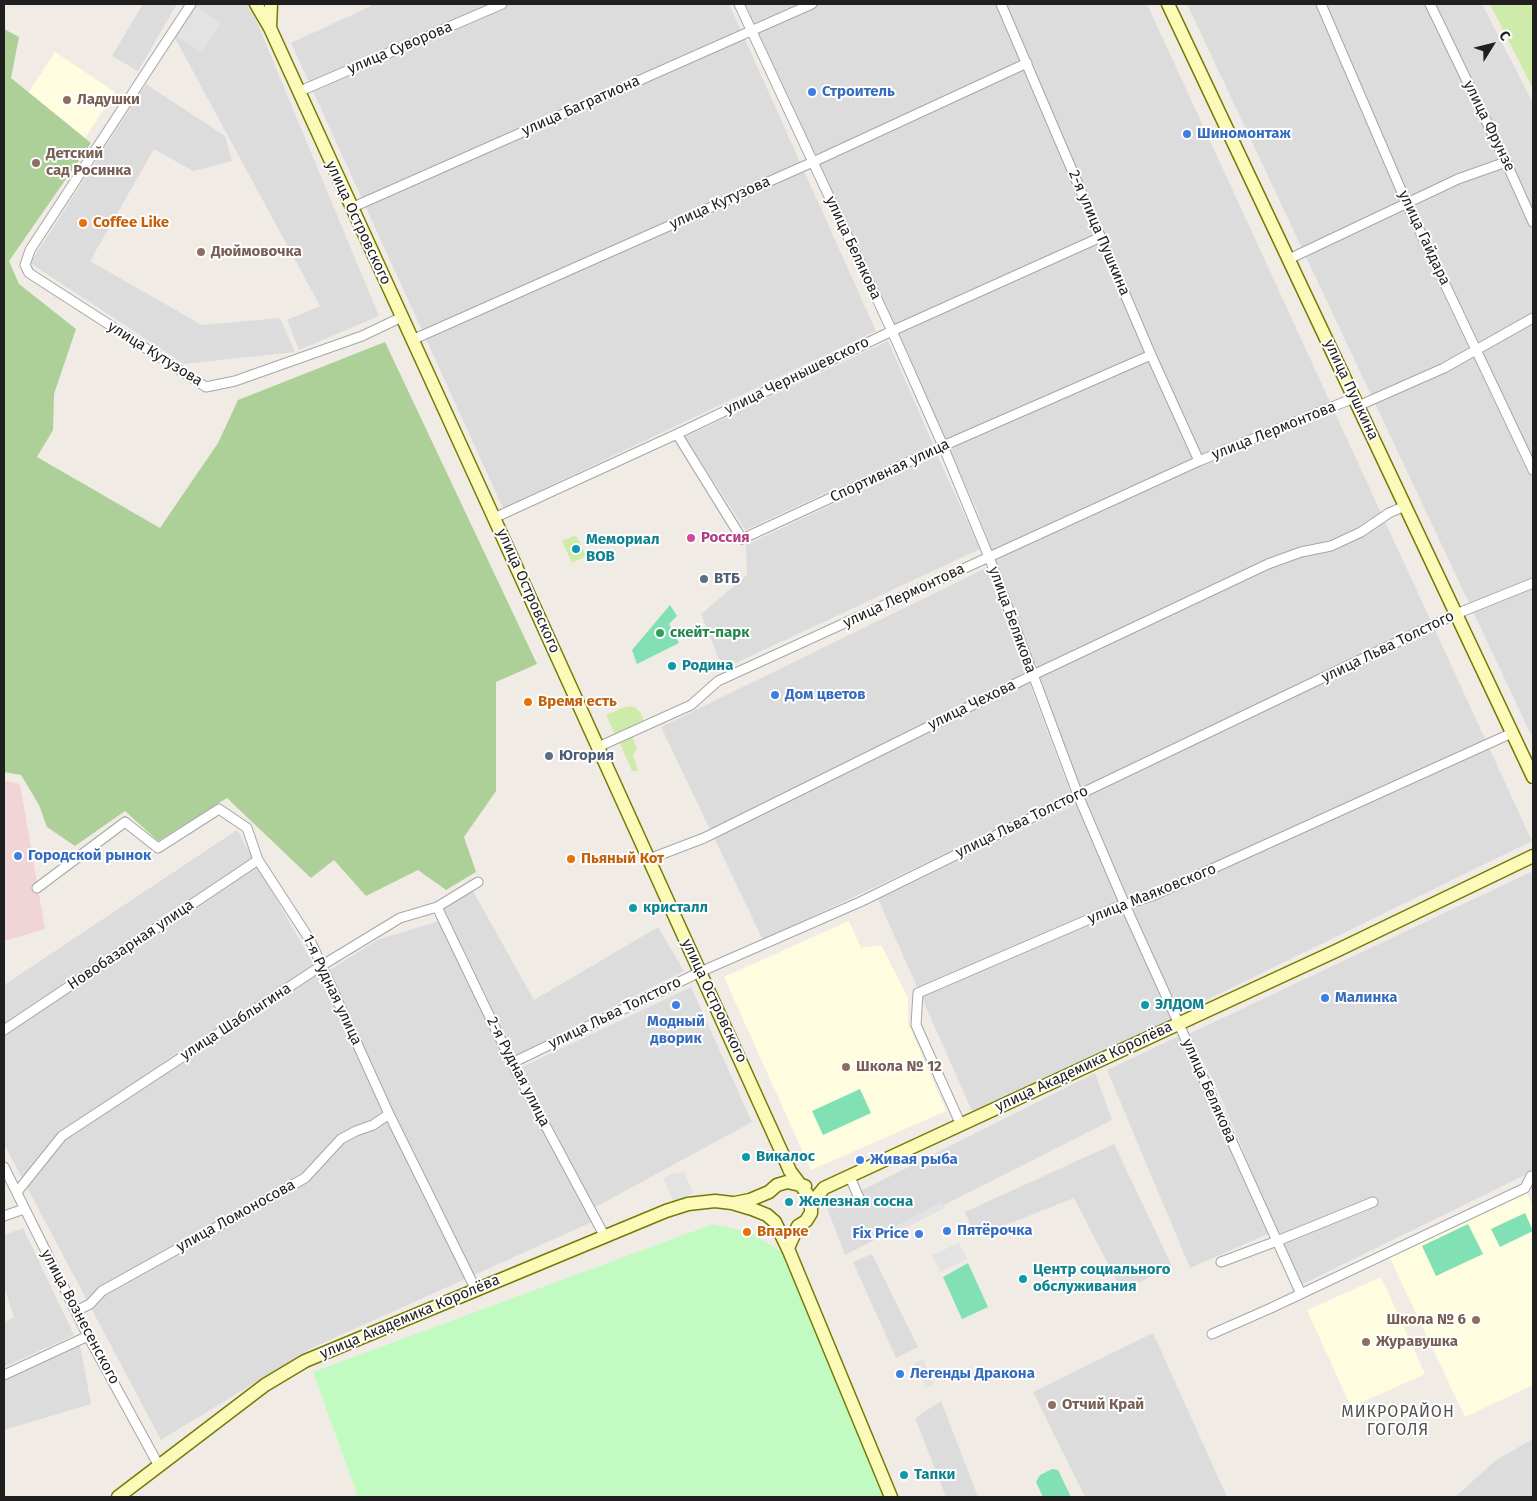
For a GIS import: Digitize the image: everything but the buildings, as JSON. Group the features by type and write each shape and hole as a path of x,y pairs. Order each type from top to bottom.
{"street":[{"name":"улица Кутузова","path":"191,4 30,250 26,264 29,273 206,387 235,381 362,336 402,317"},
{"name":"улица Островского","path":"256,4 270,28 494,518 782,1155 800,1185"},
{"name":"улица Островского","path":"270,28 271,4"},
{"name":"улица Суворова","path":"298,92 502,4"},
{"name":"улица Белякова","path":"739,4 892,331 943,446 989,557 1078,795 1125,905 1300,1294"},
{"name":"улица Багратиона","path":"351,208 812,4"},
{"name":"2-я улица Пушкина","path":"1001,4 1151,355 1199,461"},
{"name":"улица Пушкина","path":"1168,4 1533,777"},
{"name":"улица Гайдара","path":"1321,4 1407,204 1533,470"},
{"name":"улица Фрунзе","path":"1430,4 1533,222"},
{"name":"улица Кутузова","path":"412,340 813,162 1026,63"},
{"path":"1289,259 1458,178 1506,162"},
{"name":"улица Чернышевского","path":"494,518 677,434 892,331 1101,237"},
{"name":"улица Лермонтова","path":"598,747 691,705 718,680 1199,461 1444,368 1533,318"},
{"name":"Спортивная улица","path":"677,434 742,539 943,446 1151,355"},
{"name":"улица Чехова","path":"649,859 704,838 1033,675 1268,564 1301,552 1331,546 1361,532 1390,513 1405,506"},
{"name":"улица Льва Толстого","path":"512,1063 700,972 860,902 1456,614 1533,583"},
{"name":"улица Маяковского","path":"961,1124 916,1025 918,993 1125,905 1152,896 1512,733"},
{"name":"1-я Рудная улица","path":"37,888 125,822 158,848 219,809 247,828 258,860 310,940 389,1114 476,1290"},
{"name":"улица Академика Королёва","path":"824,1188 1338,950 1533,856"},
{"name":"Новобазарная улица","path":"4,1030 258,860"},
{"name":"улица Шаблыгина","path":"17,1192 62,1136 321,966 400,918 437,907 478,882"},
{"name":"2-я Рудная улица","path":"437,907 512,1063 604,1236"},
{"name":"улица Ломоносова","path":"76,1312 90,1304 102,1291 305,1178 341,1139 373,1125 389,1114"},
{"path":"782,1155 781,1170 766,1200 771,1219 788,1248 892,1497"},
{"name":"улица Вознесенского","path":"4,1167 88,1336 159,1466"},
{"path":"1212,1334 1525,1188 1531,1176"},
{"path":"850,1177 859,1198"},
{"path":"732,1203 750,1200 787,1182 824,1188"},
{"path":"788,1248 798,1226 806,1220 811,1212 808,1195 800,1185"},
{"path":"811,1204 824,1188"},
{"path":"1221,1262 1373,1202"},
{"path":"732,1203 785,1226 798,1226"},
{"name":"улица Академика Королёва","path":"118,1497 265,1385 297,1365 324,1352 666,1211 688,1204 732,1203"},
{"path":"4,1216 24,1209"},
{"path":"4,1375 88,1336"}],"shaded area":[{"path":"143,4 177,4 138,71 112,56"},
{"path":"197,4 246,4 256,20 379,316 299,350 287,320 320,306 175,38"},
{"path":"370,4 729,4 876,331 503,508 291,43 371,6"},
{"path":"745,4 1147,4 1532,841 1180,1013 1081,801 977,511"},
{"path":"1187,4 1482,4 1533,103 1533,739"},
{"path":"196,7 221,23 202,52 177,37"},
{"name":"Ладушки","path":"55,52 115,92 79,147 4,130"},
{"path":"146,84 225,136 232,161 193,171 154,149 90,261 202,325 280,318 295,352 184,364 30,263"},
{"path":"888,341 933,444 745,530 685,437"},
{"path":"937,455 980,549 723,669 701,614 747,575 746,545"},
{"path":"986,568 1071,794 763,940 661,727"},
{"name":"Городской рынок","path":"4,781 20,784 45,929 4,941"},
{"path":"1076,804 1171,1019 972,1111 878,899"},
{"path":"237,830 320,976 377,940 439,921 508,1066 592,1222 312,1348 161,1440 4,1144 4,985"},
{"path":"1533,871 1533,1171 1299,1286 1217,1088 1189,1034"},
{"path":"473,891 534,1000 658,927 684,971 515,1056 444,909"},
{"name":"Школа № 12","path":"849,921 861,948 881,945 908,998 908,1023 946,1111 811,1170 724,977"},
{"path":"691,987 752,1122 594,1208 522,1067"},
{"path":"1179,1036 1268,1234 1190,1268 1107,1070"},
{"path":"1095,1073 1112,1120 845,1255 827,1208"},
{"path":"1114,1144 1172,1266 1122,1291 1074,1198 975,1237 965,1212"},
{"path":"676,1171 677,1174 684,1172 693,1193 674,1202 663,1179"},
{"name":"Школа № 6","path":"1526,1191 1533,1207 1533,1385 1465,1417 1389,1256"},
{"path":"942,1202 945,1208 899,1231 896,1226"},
{"path":"23,1228 74,1335 4,1367 4,1322 14,1317 4,1287 4,1235"},
{"path":"959,1243 967,1259 940,1272 932,1255"},
{"path":"872,1254 918,1347 896,1358 853,1262"},
{"name":"Журавушка","path":"1381,1277 1425,1374 1351,1407 1307,1310"},
{"path":"1153,1333 1227,1497 1085,1497 1033,1392"},
{"path":"80,1345 91,1404 4,1430 4,1380"},
{"path":"923,1359 934,1384 926,1388 914,1363"},
{"path":"941,1401 978,1497 946,1497 915,1418"},
{"path":"1533,1439 1533,1497 1455,1497 1496,1460"}],"green space":[{"path":"1490,4 1533,4 1533,89"},
{"path":"4,29 19,37 11,78 91,143 9,261 19,284 76,329 54,394 53,430 37,457 160,528 218,443 238,400 385,342 537,664 496,682 496,791 464,837 476,872 446,890 418,870 366,896 334,860 311,878 227,798 158,841 125,811 75,846 47,827 39,805 21,775 4,772"},
{"path":"576,535 586,556 572,563 562,541"},
{"name":"скейт-парк","path":"670,605 677,616 669,624 679,643 637,664 632,650"},
{"path":"630,706 636,708 641,713 645,724 616,737 606,715"},
{"path":"632,737 637,748 633,756 637,771 632,771 620,743"},
{"path":"860,1089 871,1113 823,1135 812,1111"},
{"path":"1525,1213 1533,1231 1500,1247 1491,1229"},
{"path":"713,1224 751,1233 780,1251 789,1251 889,1497 351,1497 357,1494 313,1372"},
{"path":"1468,1224 1483,1254 1436,1276 1422,1246"},
{"path":"968,1263 988,1307 962,1319 943,1277"},
{"path":"1052,1469 1058,1470 1071,1497 1043,1497 1036,1482 1040,1475"}],"place":[{"name":"Строитель","path":"812,92"},
{"name":"Ладушки","path":"67,100"},
{"name":"Шиномонтаж","path":"1187,134"},
{"name":"Детский сад Росинка","path":"36,163"},
{"name":"Coffee Like","path":"83,223"},
{"name":"Дюймовочка","path":"201,252"},
{"name":"Россия","path":"691,538"},
{"name":"Мемориал ВОВ","path":"576,549"},
{"name":"ВТБ","path":"704,579"},
{"name":"скейт-парк","path":"660,633"},
{"name":"Родина","path":"672,666"},
{"name":"Дом цветов","path":"775,695"},
{"name":"Время есть","path":"528,702"},
{"name":"Югория","path":"549,756"},
{"name":"Городской рынок","path":"18,856"},
{"name":"Пьяный Кот","path":"571,859"},
{"name":"кристалл","path":"633,908"},
{"name":"Малинка","path":"1325,998"},
{"name":"Модный дворик","path":"676,1005"},
{"name":"ЭЛДОМ","path":"1145,1005"},
{"name":"Школа № 12","path":"846,1067"},
{"name":"Викалос","path":"746,1157"},
{"name":"Живая рыба","path":"860,1160"},
{"name":"Железная сосна","path":"789,1202"},
{"name":"Пятёрочка","path":"947,1231"},
{"name":"Впарке","path":"747,1232"},
{"name":"Fix Price","path":"919,1234"},
{"name":"Центр социального обслуживания","path":"1023,1279"},
{"name":"Школа № 6","path":"1476,1320"},
{"name":"Журавушка","path":"1366,1342"},
{"name":"Легенды Дракона","path":"900,1374"},
{"name":"Отчий Край","path":"1052,1405"},
{"name":"Тапки","path":"904,1475"}],"district":[{"name":"МИКРОРАЙОН ГОГОЛЯ","path":"1398,1422"}]}
